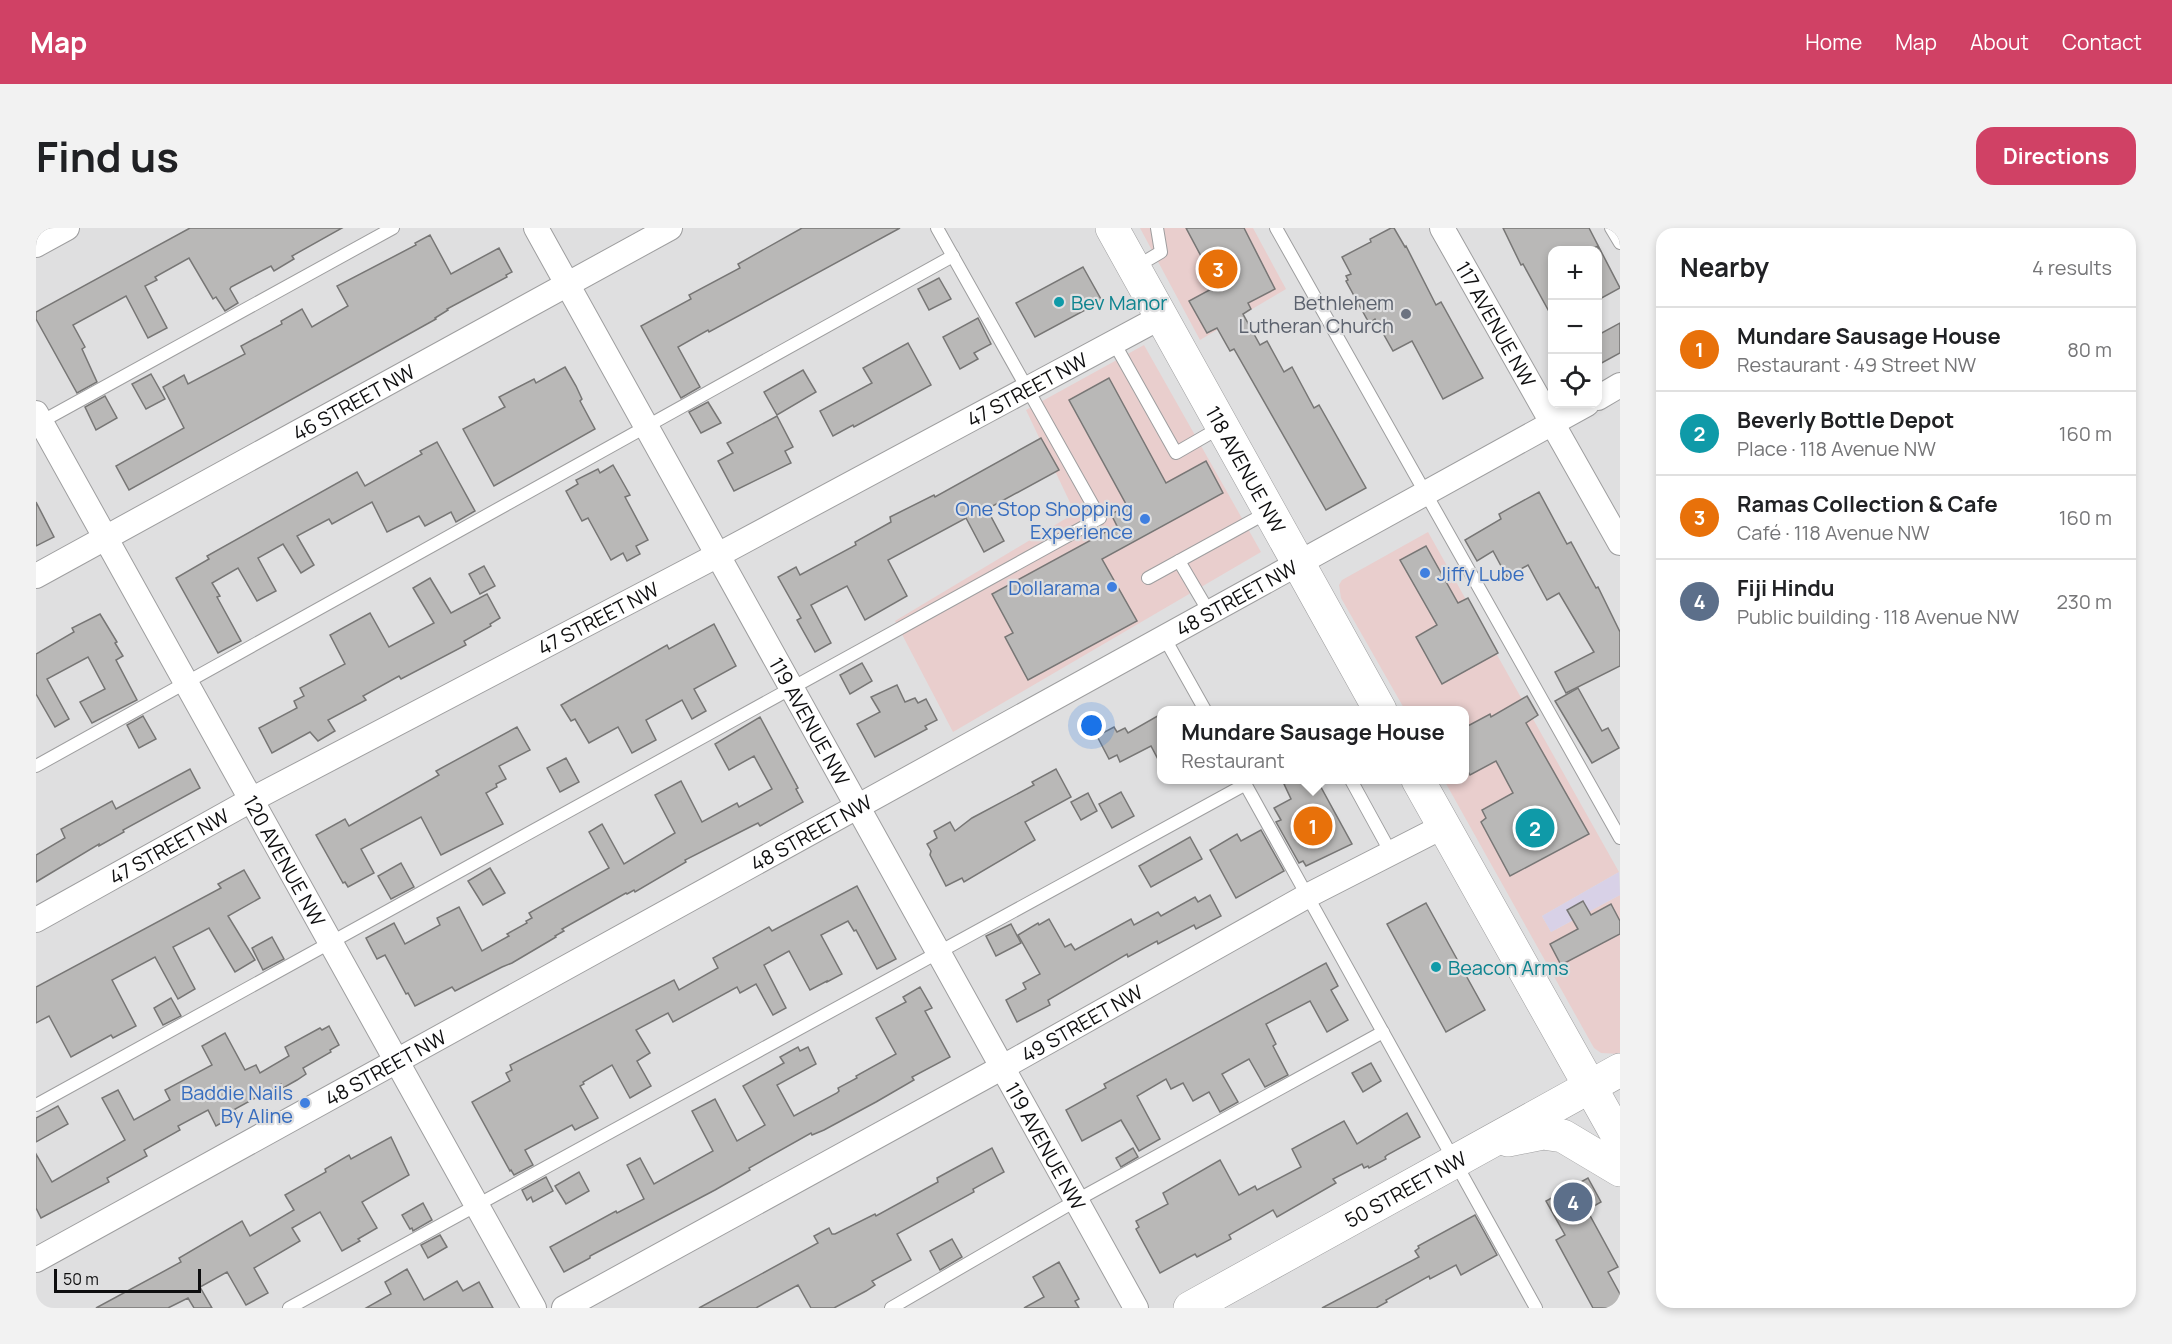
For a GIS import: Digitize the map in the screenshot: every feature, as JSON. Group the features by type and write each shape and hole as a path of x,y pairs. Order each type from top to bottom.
{"main road":[{"name":"118 AVENUE NW","path":"1112,228 1377,706"},
{"path":"1420,784 1620,1140"},
{"name":"50 STREET NW","path":"1190,1308 1620,1070"},
{"path":"1488,1144 1542,1133 1563,1136 1620,1170"}],"street":[{"path":"36,245 67,228"},
{"name":"119 AVENUE NW","path":"536,228 1136,1308"},
{"name":"46 STREET NW","path":"36,576 670,228"},
{"name":"117 AVENUE NW","path":"1442,228 1620,543"},
{"name":"47 STREET NW","path":"36,920 251,800 718,555 1161,317"},
{"path":"1602,396 1620,385"},
{"name":"48 STREET NW","path":"36,1260 1579,408"},
{"name":"120 AVENUE NW","path":"38,420 534,1308"},
{"name":"49 STREET NW","path":"564,1308 1003,1067 1308,896 1444,826"}],"lane":[{"path":"38,420 393,228"},
{"path":"36,1105 1100,518 937,228"},
{"path":"1134,268 1161,252 1157,228"},
{"path":"1276,228 1620,838"},
{"path":"1611,228 1620,243"},
{"path":"36,766 953,256"},
{"path":"1113,341 1176,453 1222,426"},
{"path":"1148,579 1269,511"},
{"path":"1179,561 1209,612"},
{"path":"1164,637 1202,706"},
{"path":"289,1308 1240,784"},
{"path":"1245,784 1536,1308"},
{"path":"1353,784 1391,854"},
{"path":"891,1308 1077,1200 1383,1032"}],"shaded area":[{"path":"1140,228 1253,228 1286,289 1200,340"},
{"path":"1144,345 1261,552 953,732 895,621 1075,513 1026,410"},
{"path":"1428,532 1619,872 1542,916 1551,932 1620,895 1620,1054 1601,1053 1594,1048 1446,784 1469,784 1469,706 1403,706 1341,598 1339,585 1342,580"},
{"path":"1619,872 1620,895 1551,932 1542,916"}],"building":[{"path":"190,228 342,228 292,256 294,259 274,271 271,266 231,287 238,303 225,311 216,297 213,299 189,258 155,277 157,280 145,286 167,328 148,338 126,296 73,325 85,347 82,349 97,382 77,393 36,319 36,312"},
{"path":"802,228 900,228 678,347 700,387 681,398 641,326 691,299 689,295 740,268 738,264"},
{"path":"1186,228 1244,228 1275,289 1248,303 1251,309 1243,314 1260,345 1267,341 1284,372 1292,367 1314,408 1319,405 1366,488 1326,510 1234,349 1230,351 1217,328 1207,333 1189,301 1217,286"},
{"name":"Bethlehem Lutheran Church","path":"1394,228 1406,246 1436,305 1441,302 1483,378 1443,399 1412,341 1393,351 1375,319 1369,323 1346,281 1348,280 1346,276 1351,274 1342,257 1371,242 1370,239"},
{"path":"1503,228 1589,228 1598,246 1548,246 1548,310 1523,264 1521,265"},
{"path":"430,235 451,274 499,248 512,272 506,275 507,277 447,309 436,319 129,490 116,466 184,428 163,387 184,375 188,384 245,354 241,346 282,324 281,321 302,309 312,327 348,306 337,286 416,245 415,243"},
{"path":"1602,253 1620,288 1602,298"},
{"name":"Bev Manor","path":"1083,267 1102,301 1035,337 1016,303"},
{"path":"939,278 951,299 929,310 918,289"},
{"path":"978,318 991,344 974,353 978,359 960,369 943,337"},
{"path":"1620,323 1620,353 1602,363 1602,354 1602,333"},
{"path":"908,343 931,385 833,436 820,411 872,383 863,368"},
{"path":"565,367 595,429 494,486 463,429 505,407 499,397 534,379 536,383"},
{"path":"803,370 816,392 777,415 764,392"},
{"path":"151,374 165,399 146,409 132,384"},
{"path":"1109,378 1166,483 1206,461 1223,493 1102,559 1137,621 1028,680 1005,637 1013,633 992,594 1117,526 1111,514 1127,506 1069,400"},
{"path":"105,396 117,418 96,430 85,407"},
{"path":"708,402 721,423 701,433 689,412"},
{"path":"777,416 793,447 785,451 791,463 734,491 718,461 733,453 727,443"},
{"path":"1041,438 1059,470 987,509 1004,541 984,552 966,518 888,560 907,596 865,620 847,586 811,605 831,643 815,652 797,620 801,618 778,577 796,567 800,575 856,545 855,542 891,522 890,517 934,495 935,497"},
{"path":"437,442 475,511 456,522 451,512 425,526 419,516 387,532 372,502 332,524 329,519 297,536 314,565 301,573 283,544 258,558 276,591 257,601 238,568 212,583 241,641 218,653 176,578 209,559 207,556 357,472 365,486 422,454 420,451"},
{"path":"613,465 630,495 625,497 648,540 636,546 640,554 627,561 623,553 611,560 588,518 582,521 566,491 578,484 576,480 598,469 600,473"},
{"path":"1539,492 1567,544 1571,542 1596,588 1598,587 1620,632 1620,666 1566,693 1555,672 1594,652 1559,593 1547,600 1528,565 1507,577 1493,551 1477,561 1465,540 1501,519 1499,514"},
{"path":"36,502 54,537 36,546"},
{"path":"1426,546 1458,603 1468,598 1498,653 1442,684 1416,637 1437,625 1400,560"},
{"path":"484,566 495,586 480,594 469,574"},
{"path":"430,578 451,613 487,594 500,618 490,624 491,626 464,641 466,645 401,679 399,676 363,696 366,700 328,720 335,731 318,741 310,732 272,753 259,728 297,708 294,701 304,696 300,688 345,664 330,635 370,613 389,647 434,623 413,588"},
{"path":"100,614 117,642 115,643 123,656 116,660 137,700 92,723 80,702 105,689 88,657 47,679 69,719 55,727 36,694 36,654 74,632 72,628"},
{"path":"714,624 736,666 694,689 706,711 692,719 682,700 646,720 656,740 632,753 618,727 589,743 575,719 571,721 561,705 667,645 669,649"},
{"path":"862,663 872,681 850,694 840,675"},
{"path":"897,685 905,702 915,698 918,703 926,699 937,720 925,726 927,729 875,757 857,724 880,712 871,697"},
{"path":"1578,688 1602,731 1608,728 1619,748 1592,763 1555,701"},
{"path":"1527,696 1538,715 1526,723 1589,834 1510,876 1481,822 1486,818 1482,810 1513,793 1496,761 1470,775 1469,773 1469,725 1490,714 1491,717"},
{"path":"143,716 156,739 139,748 127,725"},
{"path":"1157,716 1157,757 1151,746 1120,762 1117,755 1109,759 1097,736 1114,727 1117,732 1125,728 1128,733"},
{"path":"760,717 798,788 796,789 803,802 760,826 758,823 685,860 686,862 635,892 634,890 626,893 562,929 564,931 556,937 512,963 455,991 452,987 415,1006 385,955 377,959 366,938 394,923 405,944 440,925 437,918 459,907 482,951 509,936 507,934 532,918 529,913 609,868 589,832 602,824 624,864 675,833 655,795 681,781 702,822 737,803 739,807 772,789 754,756 729,770 715,744"},
{"path":"517,727 530,750 499,766 506,779 486,793 503,824 441,855 421,817 361,849 374,873 348,887 345,882 343,883 316,835 345,819 349,826 439,775 436,771"},
{"path":"566,758 579,782 560,792 547,768"},
{"path":"190,769 200,788 123,830 124,832 99,846 99,844 36,882 36,855 65,838 61,829 112,801 116,809"},
{"path":"1056,769 1071,797 1025,822 1035,840 964,882 962,878 946,886 930,855 931,851 927,844 937,838 934,831 950,822 955,831 972,818 1034,785 1032,782"},
{"path":"1284,784 1319,784 1352,844 1306,866 1303,861 1299,863 1276,822 1281,820 1274,808 1291,799"},
{"path":"1121,792 1134,816 1112,828 1099,804"},
{"path":"1088,793 1097,811 1081,820 1071,802"},
{"path":"1261,830 1284,871 1236,898 1210,850 1237,834 1241,841"},
{"path":"1190,837 1202,859 1151,887 1139,866"},
{"path":"401,863 414,887 391,899 378,876"},
{"path":"490,868 505,893 483,905 468,881"},
{"path":"244,870 260,898 228,916 255,960 235,972 209,928 173,947 195,989 178,999 155,957 112,980 136,1026 113,1038 111,1035 71,1057 49,1016 36,1023 36,987 221,888 218,884"},
{"path":"857,886 896,959 877,969 856,930 854,931 848,921 821,935 842,974 827,982 810,990 789,951 764,965 786,1008 773,1015 756,984 740,993 737,987 673,1022 668,1013 636,1030 650,1053 637,1061 651,1086 630,1098 612,1065 583,1082 584,1084 580,1086 598,1118 575,1130 572,1125 525,1150 533,1165 514,1175 510,1171 472,1102 510,1081 506,1073 512,1070 510,1065 674,980 679,990 718,968 713,958 769,927 772,931"},
{"path":"1210,895 1221,916 1196,929 1194,925 1158,944 1157,941 1128,957 1127,954 1048,1000 1050,1005 1017,1022 1006,1000 1026,989 1023,983 1040,974 1018,935 1049,919 1065,947 1071,944 1075,950 1131,919 1134,925 1158,912 1161,916 1195,897 1198,902"},
{"path":"1583,901 1591,915 1611,904 1620,921 1620,934 1561,965 1550,944 1578,929 1567,910"},
{"name":"Beacon Arms","path":"1426,903 1485,1010 1446,1032 1387,924"},
{"path":"1011,924 1021,943 996,956 986,936"},
{"path":"272,937 284,959 263,970 252,948"},
{"path":"1326,963 1338,986 1331,990 1348,1020 1327,1032 1310,1001 1266,1024 1276,1044 1273,1046 1288,1075 1265,1087 1249,1059 1222,1074 1238,1102 1220,1112 1209,1092 1193,1101 1183,1083 1171,1089 1166,1079 1137,1096 1160,1139 1139,1151 1121,1120 1082,1141 1066,1110 1106,1088 1104,1084"},
{"path":"920,987 932,1008 925,1011 950,1057 912,1077 914,1080 876,1102 824,1130 812,1135 811,1133 715,1190 564,1272 550,1247 616,1211 617,1213 644,1199 627,1165 640,1158 654,1184 713,1151 692,1111 715,1099 737,1141 765,1125 743,1086 784,1063 780,1057 798,1047 800,1051 808,1047 816,1064 777,1085 794,1116 837,1093 838,1088 857,1078 856,1076 896,1054 876,1018 906,1002 903,997"},
{"path":"171,998 181,1016 163,1025 154,1008"},
{"path":"329,1026 339,1045 303,1068 306,1074 297,1080 283,1088 281,1084 235,1109 237,1114 216,1126 208,1110 178,1126 180,1130 144,1150 147,1156 107,1178 109,1182 41,1218 36,1208 36,1154 52,1182 125,1140 102,1098 118,1090 134,1120 170,1100 165,1090 212,1065 202,1046 225,1033 245,1070 256,1065 260,1073 289,1056 285,1047 320,1028 322,1030"},
{"path":"1371,1063 1381,1081 1363,1092 1352,1073"},
{"path":"58,1106 68,1124 36,1142 36,1118"},
{"path":"1407,1113 1420,1137 1369,1168 1368,1166 1364,1168 1362,1164 1333,1179 1336,1183 1277,1217 1273,1210 1229,1235 1231,1239 1197,1257 1195,1254 1160,1273 1136,1229 1139,1227 1136,1221 1168,1204 1163,1193 1220,1160 1239,1195 1255,1186 1257,1190 1301,1167 1292,1149 1344,1121 1357,1144"},
{"path":"391,1137 409,1175 362,1202 377,1228 358,1239 360,1241 342,1251 320,1212 292,1228 300,1241 254,1268 268,1293 246,1305 227,1272 200,1287 212,1308 194,1308 188,1298 168,1308 96,1308 181,1262 179,1258 242,1221 250,1236 294,1210 285,1195 326,1172 325,1169 349,1155 351,1159"},
{"path":"992,1148 1004,1172 973,1189 974,1192 897,1234 911,1260 872,1281 875,1285 866,1291 834,1308 811,1308 798,1285 756,1308 699,1308 818,1243 814,1236 829,1228 832,1234 835,1234 875,1214 876,1216 938,1182 937,1178"},
{"path":"1133,1148 1138,1157 1121,1167 1116,1158"},
{"path":"579,1172 589,1191 566,1204 555,1186"},
{"path":"546,1177 553,1191 533,1202 531,1197 527,1200 522,1190"},
{"path":"1588,1178 1601,1202 1587,1210 1618,1267 1608,1272 1620,1294 1620,1308 1593,1308 1556,1240 1565,1235 1546,1201"},
{"path":"423,1203 432,1220 413,1231 402,1215"},
{"path":"1475,1215 1497,1255 1461,1275 1456,1265 1430,1279 1429,1276 1376,1308 1322,1308 1419,1257 1415,1251 1419,1248 1418,1246"},
{"path":"440,1235 447,1247 428,1258 421,1245"},
{"path":"952,1239 962,1257 940,1270 930,1251"},
{"path":"1059,1262 1079,1299 1075,1301 1079,1308 1024,1308 1044,1297 1033,1277"},
{"path":"407,1269 424,1300 457,1281 463,1291 479,1282 493,1308 366,1308 391,1294 385,1282"}],"place":[{"name":"Ramas Collection & Cafe","path":"1218,269"},
{"name":"Bev Manor","path":"1059,302"},
{"name":"Bethlehem Lutheran Church","path":"1406,314"},
{"name":"One Stop Shopping Experience","path":"1145,519"},
{"name":"Jiffy Lube","path":"1425,573"},
{"name":"Dollarama","path":"1112,587"},
{"name":"Mundare Sausage House","path":"1313,826"},
{"name":"Beverly Bottle Depot","path":"1535,828"},
{"name":"Beacon Arms","path":"1436,967"},
{"name":"Baddie Nails By Aline","path":"305,1103"},
{"name":"Fiji Hindu","path":"1573,1202"}]}
